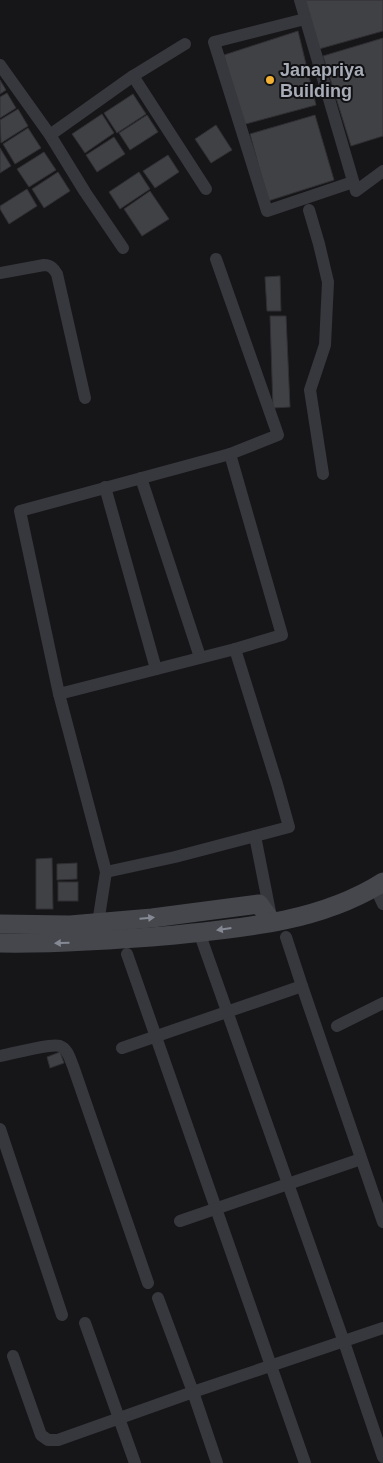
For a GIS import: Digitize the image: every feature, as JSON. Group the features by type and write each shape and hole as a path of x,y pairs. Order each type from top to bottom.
{"street":[{"path":"300,0 356,191 383,171"},
{"path":"305,19 214,42 267,211 353,182"},
{"path":"50,135 133,76 185,44"},
{"path":"0,64 50,135 122,248"},
{"path":"133,76 206,189"},
{"path":"309,210 320,244 328,282 325,345 310,390 323,474"},
{"path":"98,932 106,872 59,694 20,510 230,454 278,435 216,259"},
{"path":"0,273 44,265 49,265 54,269 57,274 85,398"},
{"path":"59,694 235,649 282,635 230,454"},
{"path":"141,478 200,657"},
{"path":"105,487 156,669"},
{"path":"106,872 175,857 289,827 235,649"},
{"path":"255,836 272,922"},
{"path":"0,924 48,925 98,932 199,932 303,917 379,885 383,904"},
{"path":"0,943 65,944 98,932 152,918 259,904 272,922"},
{"path":"199,932 383,1457"},
{"path":"286,937 383,1222"},
{"path":"127,954 305,1463"},
{"path":"122,1048 302,986"},
{"path":"337,1026 383,1003"},
{"path":"0,1056 50,1046 60,1046 67,1051 148,1283"},
{"path":"0,1129 62,1315"},
{"path":"180,1221 361,1159"},
{"path":"158,1298 217,1463"},
{"path":"85,1323 135,1463"},
{"path":"14,1356 42,1436 48,1440 58,1440 192,1392 383,1328"}],"building":[{"name":"Janapriya Building","path":"305,0 383,0 383,31 319,49"},
{"name":"Janapriya Building","path":"298,31 316,105 242,125 224,55"},
{"name":"Janapriya Building","path":"383,38 383,136 351,146 323,56"},
{"path":"0,80 6,90 0,94"},
{"path":"7,93 16,108 0,118 0,97"},
{"path":"133,94 146,114 117,133 104,113"},
{"path":"18,109 28,126 1,143 0,120"},
{"path":"102,114 114,133 85,153 72,134"},
{"path":"147,115 158,132 130,150 119,133"},
{"name":"Janapriya Building","path":"315,115 334,180 268,201 250,134"},
{"path":"216,125 232,150 211,163 195,139"},
{"path":"28,128 41,148 15,164 3,144"},
{"path":"114,137 125,154 97,172 86,155"},
{"path":"0,148 11,166 0,173"},
{"path":"44,152 56,170 29,187 17,169"},
{"path":"168,155 179,172 155,188 143,171"},
{"path":"58,172 70,191 44,208 32,189"},
{"path":"139,172 150,189 120,209 109,192"},
{"path":"27,189 37,206 9,224 0,206"},
{"path":"150,191 169,219 142,236 124,209"},
{"path":"280,276 281,311 267,311 265,277"},
{"path":"270,316 286,316 290,407 273,408"},
{"path":"52,858 53,909 36,909 36,859"},
{"path":"77,863 77,879 57,880 57,864"},
{"path":"58,882 78,882 78,901 58,901"},
{"path":"60,1052 64,1063 50,1068 47,1057"}],"place":[{"name":"Janapriya Building","path":"270,80"}]}
